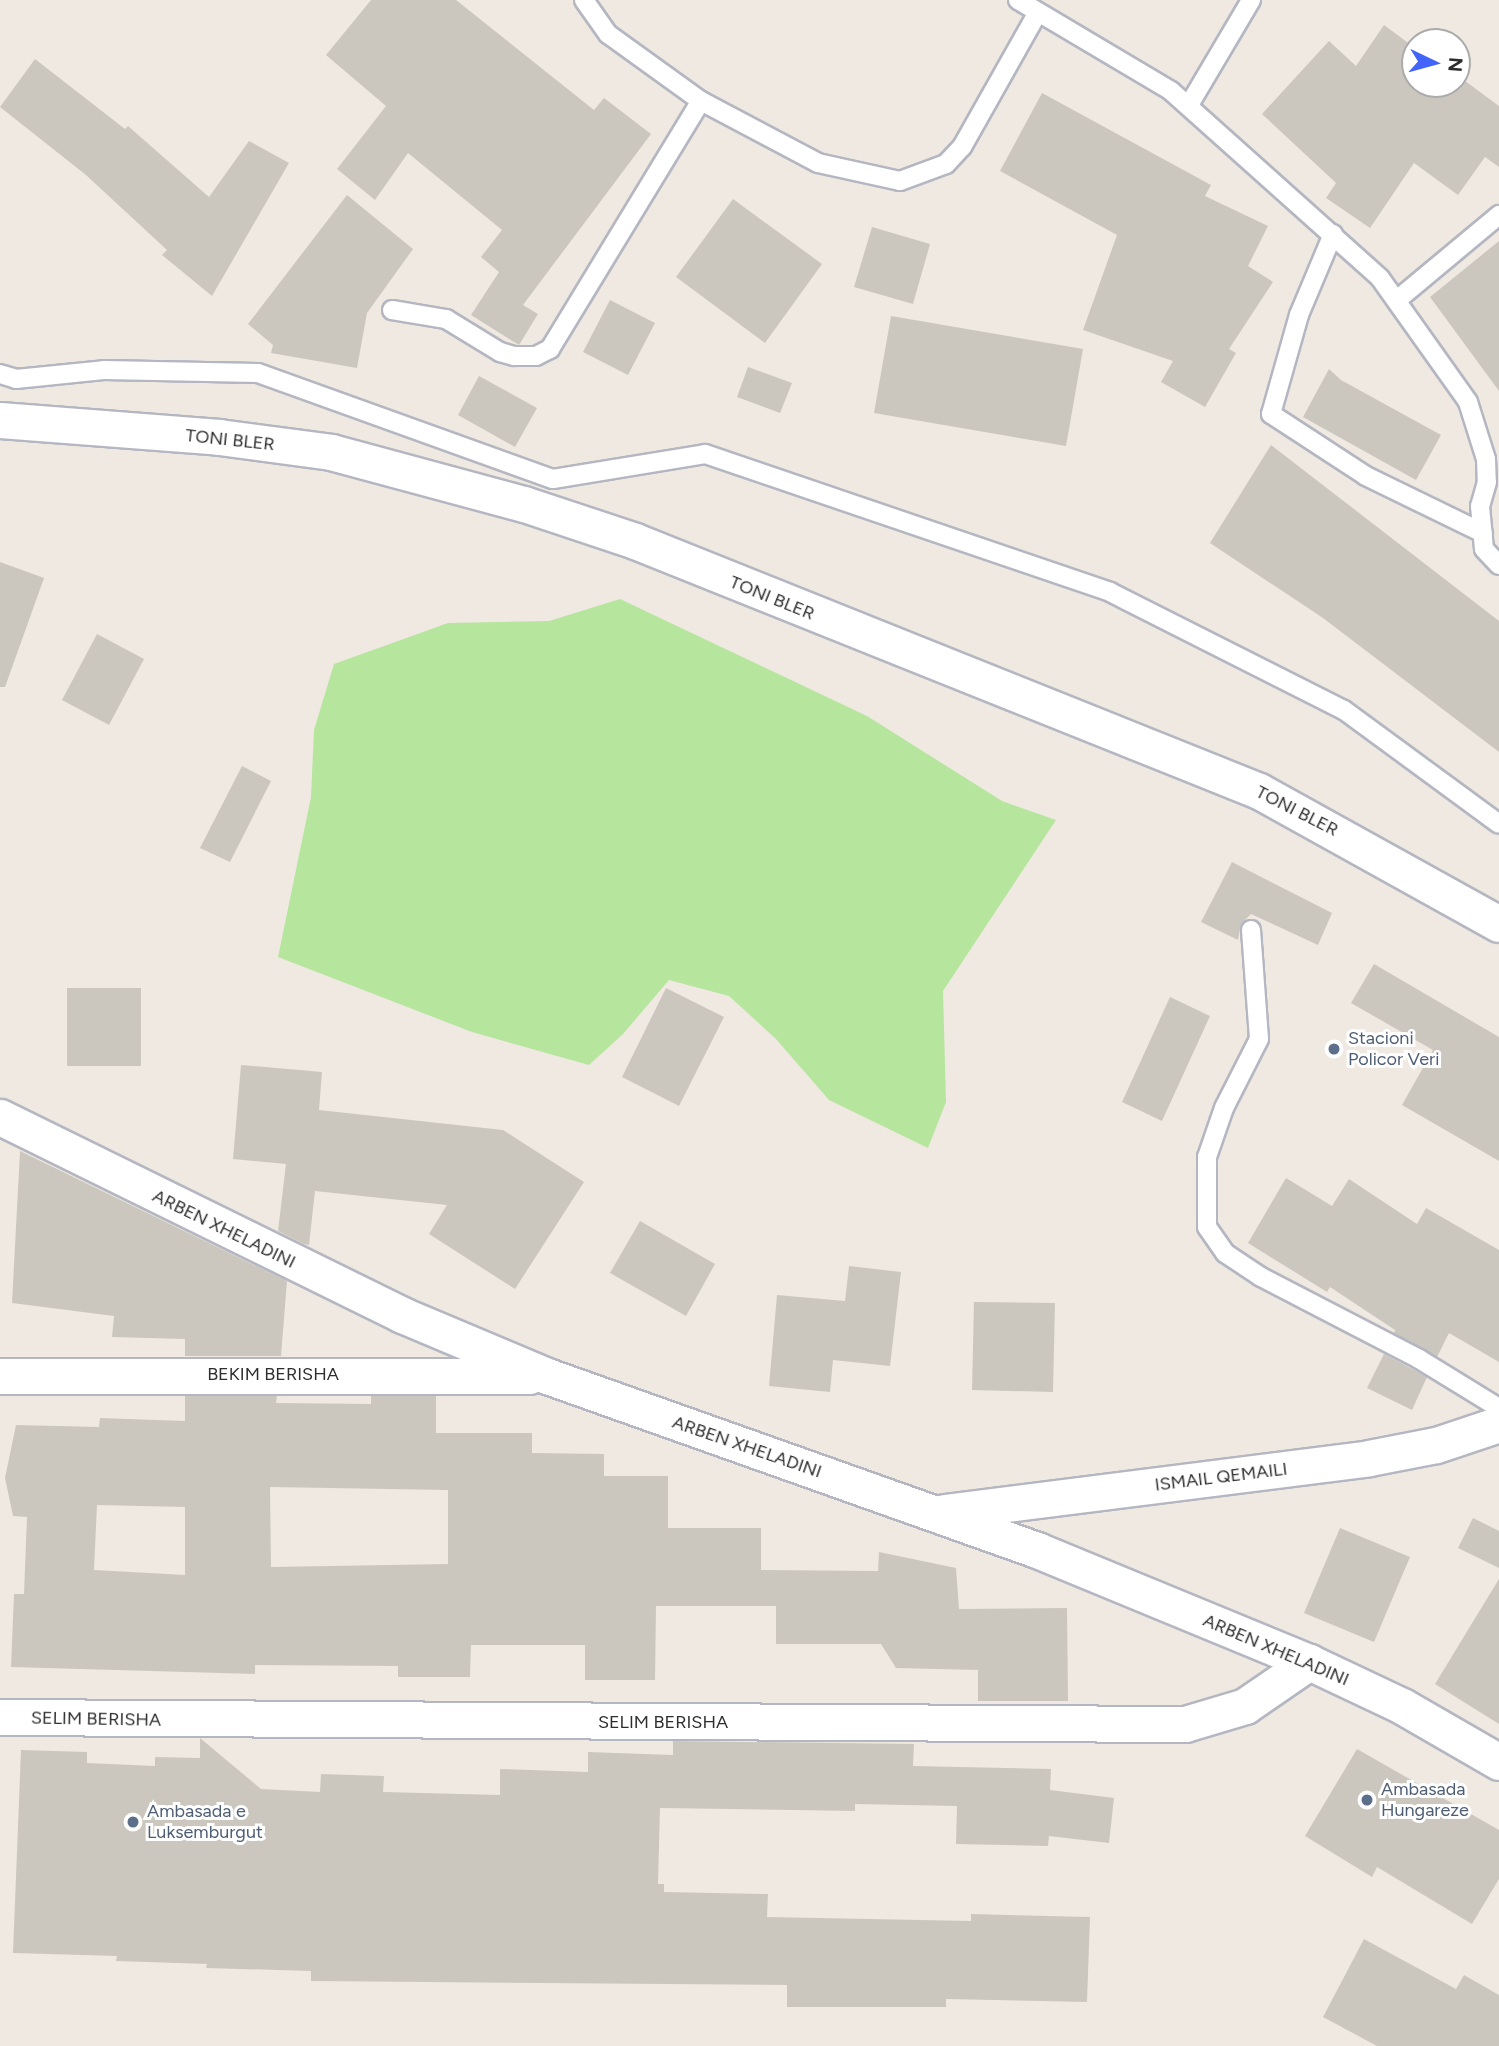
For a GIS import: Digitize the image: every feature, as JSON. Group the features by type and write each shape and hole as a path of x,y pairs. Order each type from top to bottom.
{"street":[{"name":"TONI BLER","path":"0,420 219,437 331,452 524,504 635,541 1248,786 1444,890 1499,924"},
{"name":"ARBEN XHELADINI","path":"0,1117 401,1315 547,1376 940,1513 1309,1662 1402,1706 1499,1762"},
{"name":"BEKIM BERISHA","path":"0,1376 547,1376"},
{"name":"ISMAIL QEMAILI","path":"940,1513 1370,1458 1436,1445 1499,1424"},
{"name":"SELIM BERISHA","path":"0,1717 1185,1724 1245,1706 1309,1662"}],"lane":[{"path":"584,0 608,34 701,101 818,163 900,181 946,163 962,147 1037,14"},
{"path":"1018,0 1189,106 1333,234 1397,300 1452,373 1480,430 1487,482 1480,506 1484,549 1499,565"},
{"path":"1189,106 1251,0"},
{"path":"393,310 446,319 500,352 514,356 536,356 550,349 701,101"},
{"path":"1397,300 1499,215"},
{"path":"1333,234 1299,315 1271,414 1366,477 1483,533"},
{"path":"0,374 16,379 104,370 258,373 553,480 705,454 1110,592 1344,710 1499,824"},
{"path":"1251,929 1259,1039 1249,1067 1224,1108 1207,1157 1207,1227 1225,1253 1261,1276 1419,1359 1499,1408"}],"green space":[{"path":"620,599 867,716 1002,801 1056,820 943,991 946,1102 928,1148 829,1100 776,1039 729,996 669,980 623,1034 589,1065 472,1032 278,957 311,797 314,730 334,664 448,623 549,621"}],"building":[{"path":"371,0 456,0 594,110 604,98 651,134 523,305 538,314 519,345 471,315 499,272 481,257 502,230 408,153 375,200 337,169 386,106 326,55"},
{"path":"1384,25 1401,38 1401,98 1471,98 1471,85 1499,106 1499,167 1485,157 1458,195 1414,163 1370,228 1326,198 1336,183 1262,114 1329,41 1356,66"},
{"path":"35,59 125,129 128,126 209,197 249,141 289,163 212,296 162,255 167,250 86,175 0,107"},
{"path":"1042,93 1211,185 1205,196 1268,226 1248,266 1273,282 1229,349 1236,353 1205,407 1161,382 1173,361 1083,330 1117,235 1000,171"},
{"path":"347,195 413,249 367,313 357,368 271,353 273,345 248,324"},
{"path":"733,199 822,264 765,343 676,277"},
{"path":"872,227 930,244 913,304 854,287"},
{"path":"1499,241 1499,391 1430,297"},
{"path":"610,300 655,323 628,375 583,352"},
{"path":"891,316 1083,349 1066,446 874,413"},
{"path":"748,367 792,383 780,413 737,397"},
{"path":"1329,369 1341,380 1441,435 1416,480 1303,417"},
{"path":"479,376 537,408 515,447 458,415"},
{"path":"1271,445 1499,621 1499,752 1323,618 1210,543"},
{"path":"0,562 44,578 5,687 0,687"},
{"path":"97,634 144,659 109,725 62,700"},
{"path":"242,766 271,781 230,862 200,848"},
{"path":"1232,862 1332,913 1318,945 1251,914 1241,924 1238,940 1201,922"},
{"path":"1374,964 1499,1037 1499,1161 1402,1105 1433,1050 1351,1003"},
{"path":"67,988 141,988 141,1066 67,1066"},
{"path":"666,988 724,1017 679,1106 622,1077"},
{"path":"1170,997 1210,1016 1162,1121 1122,1102"},
{"path":"241,1065 322,1072 319,1110 503,1130 584,1182 515,1289 429,1234 447,1205 315,1191 309,1245 304,1244 278,1231 286,1164 233,1159"},
{"path":"20,1151 287,1281 281,1356 185,1356 185,1339 112,1337 114,1316 12,1303"},
{"path":"1286,1178 1332,1206 1349,1179 1417,1224 1426,1208 1499,1250 1499,1362 1449,1333 1437,1357 1394,1333 1395,1330 1330,1287 1327,1292 1248,1243"},
{"path":"640,1221 715,1264 686,1316 610,1273"},
{"path":"849,1266 901,1272 890,1366 833,1360 830,1392 769,1386 777,1295 845,1301"},
{"path":"974,1302 1055,1303 1053,1392 972,1390"},
{"path":"1384,1354 1427,1377 1412,1410 1367,1388"},
{"path":"185,1396 277,1396 276,1403 371,1404 371,1396 436,1396 436,1433 532,1433 532,1453 604,1454 604,1476 668,1476 668,1528 761,1528 761,1570 878,1571 879,1552 956,1568 959,1609 1067,1608 1068,1701 978,1701 978,1670 896,1668 881,1644 776,1644 776,1606 656,1606 655,1680 585,1680 585,1645 471,1645 470,1677 398,1677 398,1666 255,1665 255,1674 11,1667 14,1594 24,1594 27,1517 13,1516 5,1478 16,1425 99,1427 100,1418 185,1421","holes":["270,1487 448,1490 448,1564 271,1567","97,1505 185,1507 185,1575 94,1570"]},
{"path":"1473,1518 1499,1531 1499,1568 1458,1548"},
{"path":"1340,1528 1410,1557 1374,1642 1304,1613"},
{"path":"1499,1579 1499,1724 1435,1684"},
{"path":"200,1738 261,1789 320,1792 321,1774 384,1776 383,1792 500,1795 500,1769 588,1772 588,1752 673,1755 673,1741 914,1744 913,1766 1051,1769 1050,1790 1114,1798 1109,1843 1049,1836 1048,1846 956,1844 957,1806 855,1804 855,1811 660,1808 658,1884 664,1884 664,1892 768,1894 767,1917 971,1921 971,1914 1090,1917 1087,2002 946,1999 946,2007 787,2007 787,1985 311,1981 311,1971 206,1968 207,1964 116,1961 117,1956 13,1953 21,1750 87,1752 87,1763 155,1766 155,1757 200,1758"},
{"path":"1357,1749 1499,1830 1499,1879 1472,1924 1377,1867 1372,1877 1305,1836"},
{"path":"1364,1939 1456,1989 1464,1975 1499,1995 1499,2046 1377,2046 1323,2017"}],"place":[{"name":"Stacioni Policor Veri","path":"1334,1049"},
{"name":"Ambasada Hungareze","path":"1367,1800"},
{"name":"Ambasada e Luksemburgut","path":"133,1822"}]}
